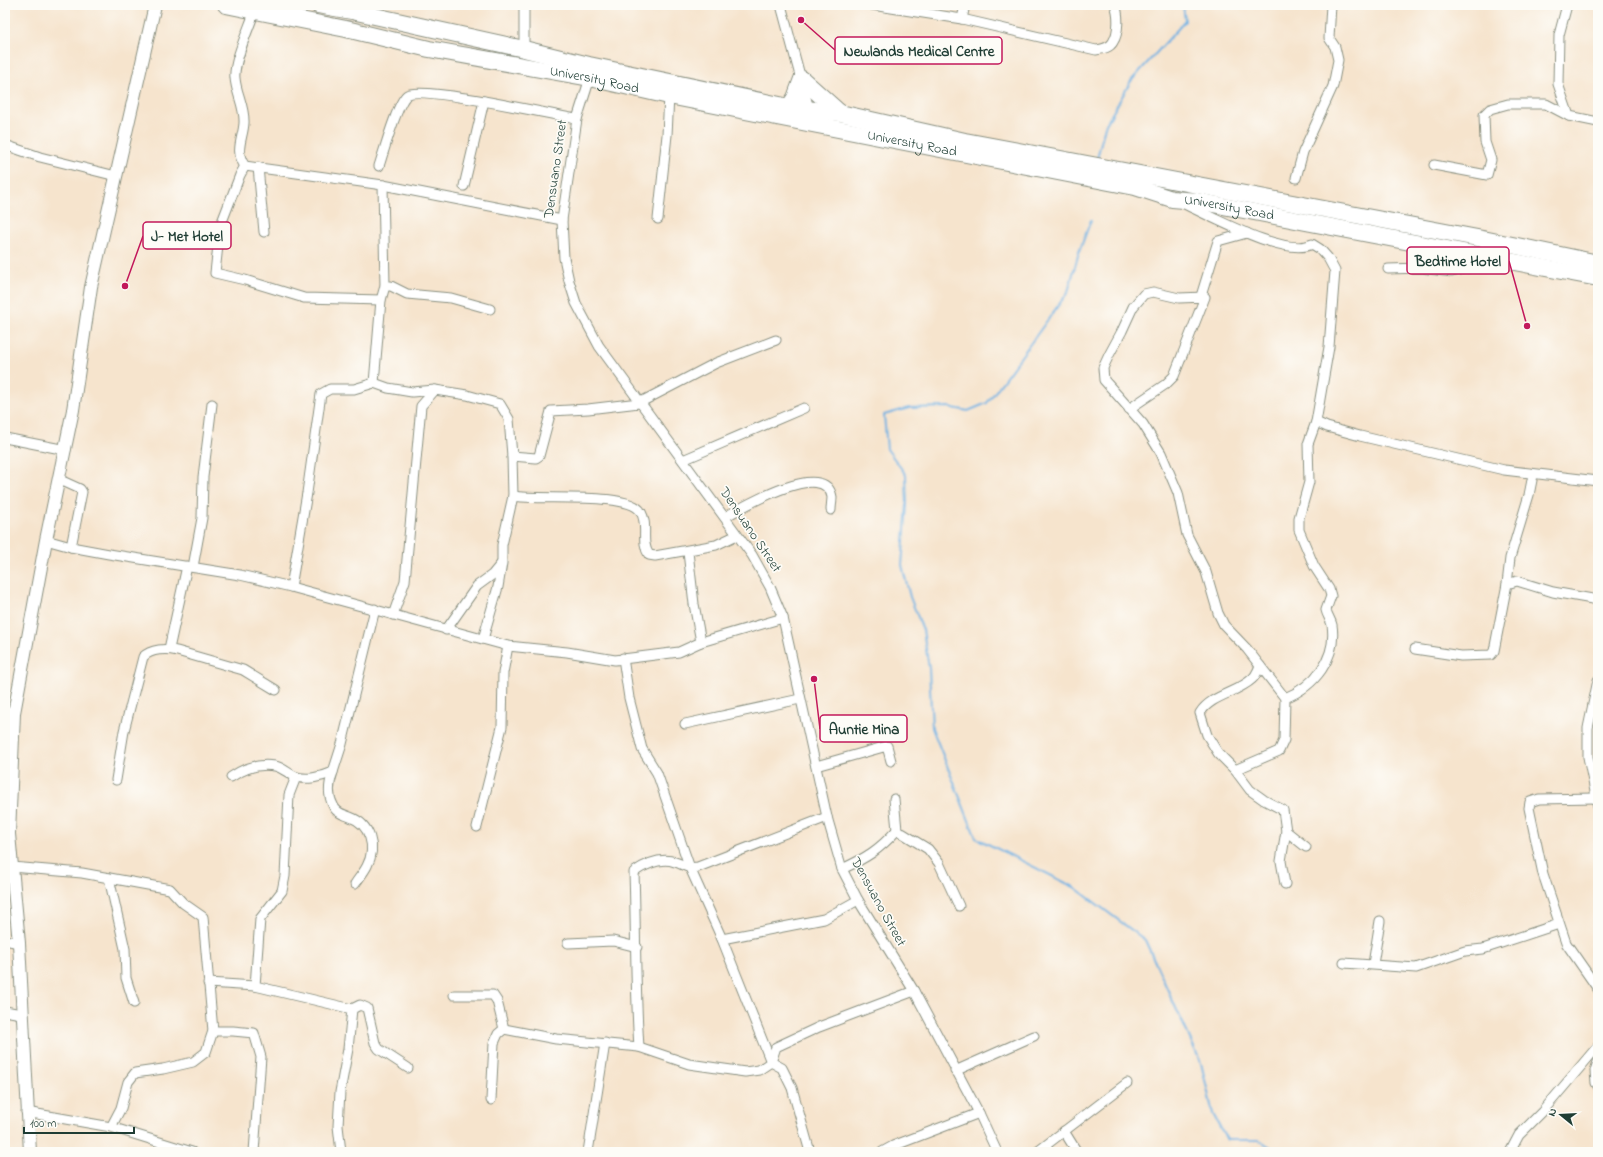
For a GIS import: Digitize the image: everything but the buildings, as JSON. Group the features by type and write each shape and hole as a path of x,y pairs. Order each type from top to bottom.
{"highway":[{"name":"University Road","path":"226,5 346,29 429,49 590,72 840,114 964,141 1083,162 1264,206 1292,220 1598,278"},
{"name":"University Road","path":"318,5 352,11 524,49 590,72 669,96 1135,187 1172,199 1264,206 1293,204 1488,240 1598,263"},
{"path":"789,106 802,79 840,114"}],"street":[{"path":"30,1152 26,1112 19,943 9,834 9,712 58,479 66,450 91,287 155,5"},
{"path":"524,5 524,49"},
{"path":"781,5 802,79 813,125"},
{"path":"872,5 962,19 1096,50 1105,48 1113,43 1118,28 1117,10 1115,5"},
{"path":"962,19 965,5"},
{"path":"1296,178 1303,152 1333,86 1338,60 1335,47 1330,38 1331,5"},
{"path":"1567,5 1559,35 1558,84 1569,116"},
{"path":"256,10 234,76 244,115 244,124 238,150 241,161 245,166 383,186 562,220"},
{"name":"Densuano Street","path":"590,72 577,119 562,220 564,258 576,303 599,346 639,403 683,460 752,555 770,587 783,618 827,817 842,869 858,900 914,991 979,1113 997,1152"},
{"path":"379,166 400,106 405,96 410,92 422,92 484,101 577,119"},
{"path":"658,219 667,134 669,96"},
{"path":"464,186 484,101"},
{"path":"1434,164 1487,175 1491,160 1485,142 1484,115 1490,109 1508,104 1546,104 1569,116 1598,122"},
{"path":"5,145 40,157 116,176"},
{"path":"245,166 240,175 220,227 215,273 245,280 304,298 381,300"},
{"path":"258,167 264,232"},
{"path":"374,383 381,300 385,286 383,186"},
{"path":"1172,199 1247,233 1276,244 1305,248 1312,244 1320,249 1328,258 1335,271 1329,347 1316,422 1308,444 1309,482 1300,518 1299,530 1314,566 1329,589 1331,596 1326,610 1332,623 1331,642 1324,668 1320,674 1297,693 1286,698"},
{"path":"1201,296 1218,241 1247,233"},
{"path":"1388,269 1421,268 1452,272 1481,265 1485,256 1488,240"},
{"path":"385,286 391,286 407,294 451,298 490,309"},
{"path":"1129,409 1166,384 1174,376 1205,297 1179,298 1153,292 1144,294 1132,307 1103,368 1104,380 1129,409 1143,424 1161,453 1178,493 1187,535 1206,572 1218,613 1224,625 1247,649 1286,698 1284,740 1279,751 1235,770"},
{"path":"512,456 536,458 539,456 551,411 588,410 639,403 716,363 776,340"},
{"path":"291,587 307,493 321,394 330,389 354,389 374,383 388,388 412,392 435,390 467,395 500,404 509,418 512,456 513,496 502,545 502,563 493,605 483,639"},
{"path":"393,615 405,581 421,406 435,390"},
{"path":"412,392 421,406"},
{"path":"169,649 202,518 203,476 212,404"},
{"path":"683,460 804,408"},
{"path":"1316,422 1327,427 1441,456 1504,470 1533,475 1598,481"},
{"path":"5,438 66,450"},
{"path":"1415,649 1461,656 1491,655 1494,651 1507,584 1510,558 1529,495 1533,475"},
{"path":"58,479 80,489 82,492 71,547"},
{"path":"725,517 790,485 802,482 814,482 825,487 832,496 831,510"},
{"path":"513,496 526,498 570,497 630,503 640,510 645,521 643,540 649,555 655,556 688,552 716,545 737,535"},
{"path":"46,540 71,547 240,575 375,609 446,630 508,646 567,652 615,660 679,652 701,642 783,618"},
{"path":"688,552 694,604 701,642"},
{"path":"446,630 477,586 492,575 502,563"},
{"path":"1507,584 1517,581 1554,592 1598,600"},
{"path":"355,884 368,864 372,841 366,828 351,817 341,814 333,806 328,787 375,609"},
{"path":"477,826 502,727 503,673 508,646"},
{"path":"116,780 124,731 142,657 151,652 169,649 244,670 276,690"},
{"path":"623,658 629,698 642,749 656,773 690,868 722,939 770,1062 782,1068 792,1088 810,1152"},
{"path":"1260,666 1252,680 1215,700 1203,708 1200,713 1207,735 1218,753 1235,770 1250,790 1264,800 1283,810 1286,831 1281,861 1285,884"},
{"path":"1598,681 1588,728 1588,757 1597,802 1539,799 1530,802 1529,808 1543,874 1566,943 1598,989"},
{"path":"685,724 800,699"},
{"path":"816,766 887,746 891,761"},
{"path":"231,777 250,767 275,766 296,777 322,777 333,772"},
{"path":"255,986 260,919 282,891 285,876 289,795 296,777"},
{"path":"842,869 869,856 883,846 897,830 894,799"},
{"path":"639,1047 635,996 637,947 634,872 660,860 674,861 690,868 745,850 827,817"},
{"path":"897,830 928,848 939,863 959,906"},
{"path":"1286,831 1306,847"},
{"path":"12,867 82,873 170,889 183,903 204,917 208,983 213,1031 206,1052 193,1062 163,1070 135,1073 128,1082 121,1108 111,1127"},
{"path":"109,878 125,950 126,978 134,1003"},
{"path":"722,939 824,919 858,900"},
{"path":"1373,964 1380,921"},
{"path":"1344,963 1416,968 1465,951 1483,949 1559,924"},
{"path":"5,940 19,943"},
{"path":"568,942 613,941 637,947"},
{"path":"208,983 255,986 352,1009 360,1005 367,1008 375,1044 408,1068"},
{"path":"504,1029 556,1039 639,1047 689,1064 745,1072 759,1070 770,1062 776,1047 795,1036 914,991"},
{"path":"454,995 493,995 497,1001 504,1029"},
{"path":"341,1152 338,1126 340,1092 348,1050 352,1009"},
{"path":"5,1011 21,1014"},
{"path":"491,1100 494,1043 498,1034 504,1029"},
{"path":"213,1031 254,1033 260,1057 254,1152"},
{"path":"955,1070 1034,1036"},
{"path":"588,1152 605,1043"},
{"path":"1510,1152 1519,1135 1542,1112 1598,1046"},
{"path":"1598,1062 1595,1070 1596,1083 1598,1086"},
{"path":"1037,1152 1127,1083"},
{"path":"26,1112 111,1127 192,1152"},
{"path":"882,1152 893,1146 979,1113"},
{"path":"1064,1131 1076,1152"}],"waterway":[{"path":"1097,159 1105,126 1131,81 1185,21 1183,5"},
{"path":"1091,220 1079,252 1068,292 987,403 968,411 948,407 909,408 884,415 887,449 906,475 907,505 902,565 910,597 923,630 929,668 932,728 976,838 1074,887 1145,940 1201,1063 1213,1114 1227,1140 1259,1140 1279,1152"}],"place":[{"name":"Newlands Medical Centre","path":"801,20"},
{"name":"J- Met Hotel","path":"125,286"},
{"name":"Bedtime Hotel","path":"1527,326"},
{"name":"Auntie Mina","path":"814,679"}]}
